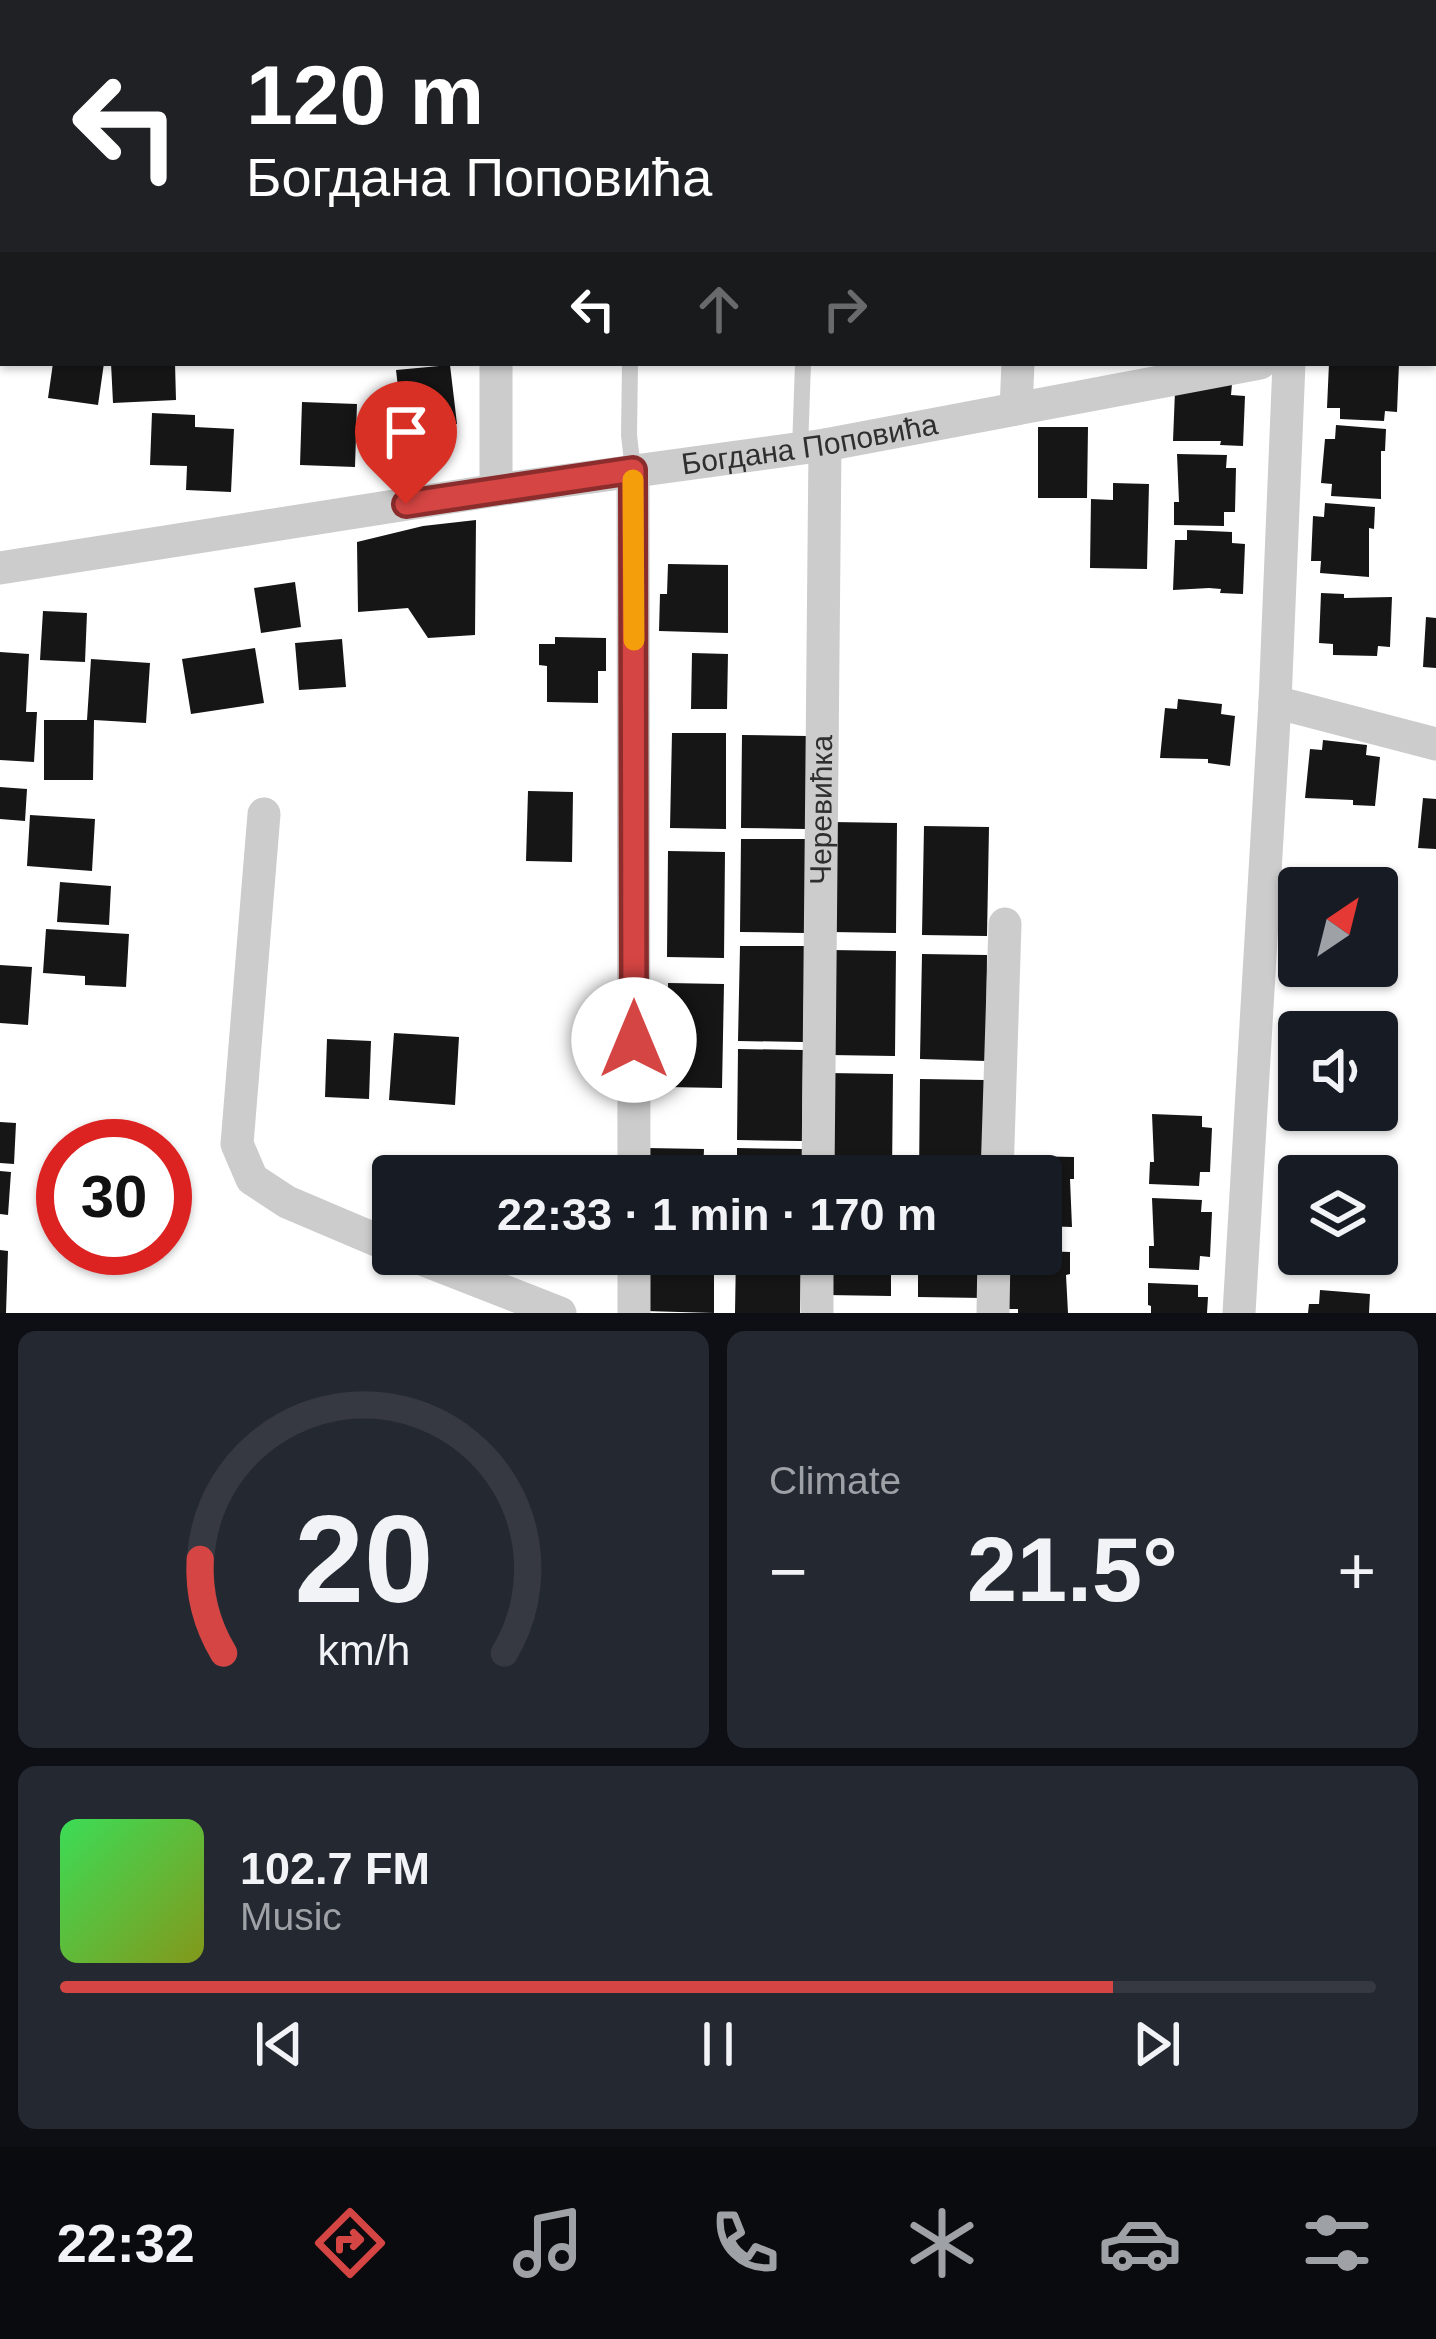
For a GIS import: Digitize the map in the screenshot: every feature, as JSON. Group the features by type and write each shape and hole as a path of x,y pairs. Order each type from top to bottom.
{"street":[{"path":"496,366 496,490"},
{"path":"1016,409 1018,366"},
{"name":"Богдана Поповића","path":"0,568 496,490 813,447 1244,366"},
{"path":"1239,1313 1275,702 1289,366"},
{"name":"Черевићка","path":"813,447 818,1155"},
{"path":"633,470 634,1155"},
{"path":"1275,702 1436,744"},
{"path":"264,814 238,1144 252,1179 287,1202 372,1238"},
{"path":"998,1155 1005,924"},
{"path":"463,1275 560,1313"},
{"path":"634,1275 634,1313"},
{"path":"817,1313 818,1275"},
{"path":"993,1313 994,1275"}],"lane":[{"path":"630,366 633,470"},
{"path":"803,366 813,447"}],"building":[{"path":"53,366 104,366 98,405 48,398"},
{"path":"111,366 175,366 176,400 113,403"},
{"path":"450,366 457,424 403,430 396,370"},
{"path":"1329,366 1399,366 1397,412 1385,411 1384,421 1340,419 1340,408 1327,408"},
{"path":"1232,384 1231,395 1245,396 1243,446 1173,441 1175,391"},
{"path":"302,402 357,404 355,467 300,465"},
{"path":"152,413 195,415 195,427 234,429 231,492 186,490 187,466 150,465"},
{"path":"1336,425 1386,429 1381,499 1331,496 1332,484 1321,483 1325,439 1335,439"},
{"path":"1038,427 1088,427 1087,498 1038,498"},
{"path":"1177,454 1227,455 1226,468 1236,468 1235,512 1224,512 1224,526 1174,525 1174,502 1179,502"},
{"path":"1113,483 1149,484 1147,569 1090,568 1091,499 1113,500"},
{"path":"1325,503 1375,507 1374,529 1369,528 1369,577 1320,573 1321,561 1311,561 1313,516 1324,517"},
{"path":"476,520 475,635 428,638 408,608 358,612 357,542 423,526"},
{"path":"1187,530 1232,532 1232,543 1245,544 1243,594 1209,588 1173,590 1175,540 1187,540"},
{"path":"668,564 728,565 728,633 659,631 660,594 667,594"},
{"path":"295,582 301,627 261,633 254,588"},
{"path":"1321,593 1344,594 1344,598 1392,597 1390,647 1378,646 1377,656 1333,655 1333,644 1319,643"},
{"path":"43,611 87,613 85,662 40,660"},
{"path":"1426,617 1436,618 1436,668 1423,667"},
{"path":"555,637 606,638 606,671 598,671 598,703 547,702 547,666 539,665 539,644 555,644"},
{"path":"342,639 346,687 299,690 295,643"},
{"path":"255,648 264,703 191,714 182,659"},
{"path":"0,652 29,654 26,712 37,712 34,762 0,760"},
{"path":"692,653 728,654 727,709 691,709"},
{"path":"91,659 150,663 146,723 94,720 93,780 44,780 44,720 87,720"},
{"path":"1178,699 1222,704 1221,714 1235,716 1230,766 1208,763 1208,759 1160,758 1165,708 1177,709"},
{"path":"672,733 726,733 726,829 670,828"},
{"path":"742,735 807,736 806,829 741,828"},
{"path":"1323,740 1367,745 1366,755 1380,757 1375,806 1305,798 1310,749 1322,750"},
{"path":"0,787 27,789 25,821 0,819"},
{"path":"528,791 573,792 572,862 526,861"},
{"path":"1423,798 1436,799 1436,849 1418,848"},
{"path":"30,815 95,819 92,871 27,866"},
{"path":"832,822 897,823 896,933 831,932"},
{"path":"924,826 989,827 987,936 922,935"},
{"path":"741,839 806,839 805,933 740,932"},
{"path":"668,851 725,852 724,958 667,957"},
{"path":"60,882 111,886 109,925 57,922"},
{"path":"46,929 129,934 126,987 85,985 85,976 43,973"},
{"path":"740,946 805,946 803,1042 738,1041"},
{"path":"831,950 896,951 895,1056 830,1055"},
{"path":"922,954 987,955 986,1061 920,1059"},
{"path":"0,965 32,967 28,1025 0,1023"},
{"path":"668,983 724,984 722,1088 667,1087"},
{"path":"394,1033 459,1037 455,1105 389,1100"},
{"path":"327,1039 371,1041 369,1099 325,1097"},
{"path":"738,1049 803,1050 802,1141 737,1140"},
{"path":"828,1073 893,1074 892,1155 827,1155"},
{"path":"920,1079 985,1080 984,1155 919,1155"},
{"path":"1152,1114 1202,1116 1202,1127 1212,1128 1210,1172 1200,1172 1199,1186 1149,1184 1150,1162 1154,1162"},
{"path":"0,1122 16,1123 14,1164 0,1163"},
{"path":"647,1148 704,1149 704,1155 647,1155"},
{"path":"737,1148 802,1149 802,1155 737,1155"},
{"path":"1062,1157 1074,1157 1072,1227 1062,1227"},
{"path":"0,1171 11,1172 8,1215 0,1214"},
{"path":"1152,1198 1202,1200 1201,1212 1212,1212 1210,1257 1200,1256 1199,1270 1149,1268 1149,1246 1154,1246"},
{"path":"0,1250 8,1251 6,1313 0,1313"},
{"path":"1062,1252 1070,1252 1068,1313 1008,1309 1009,1275 1062,1275"},
{"path":"646,1275 714,1275 714,1313 645,1311"},
{"path":"736,1275 801,1275 800,1313 735,1313"},
{"path":"826,1275 891,1275 891,1296 826,1295"},
{"path":"918,1275 983,1275 983,1298 918,1297"},
{"path":"1148,1283 1198,1285 1198,1297 1208,1297 1207,1313 1151,1313"},
{"path":"1320,1290 1370,1294 1369,1313 1308,1313 1309,1304 1319,1304"}],"slow traffic":[{"path":"633,480 634,640"}],"route":[{"path":"406,504 633,470 634,1040"}]}
